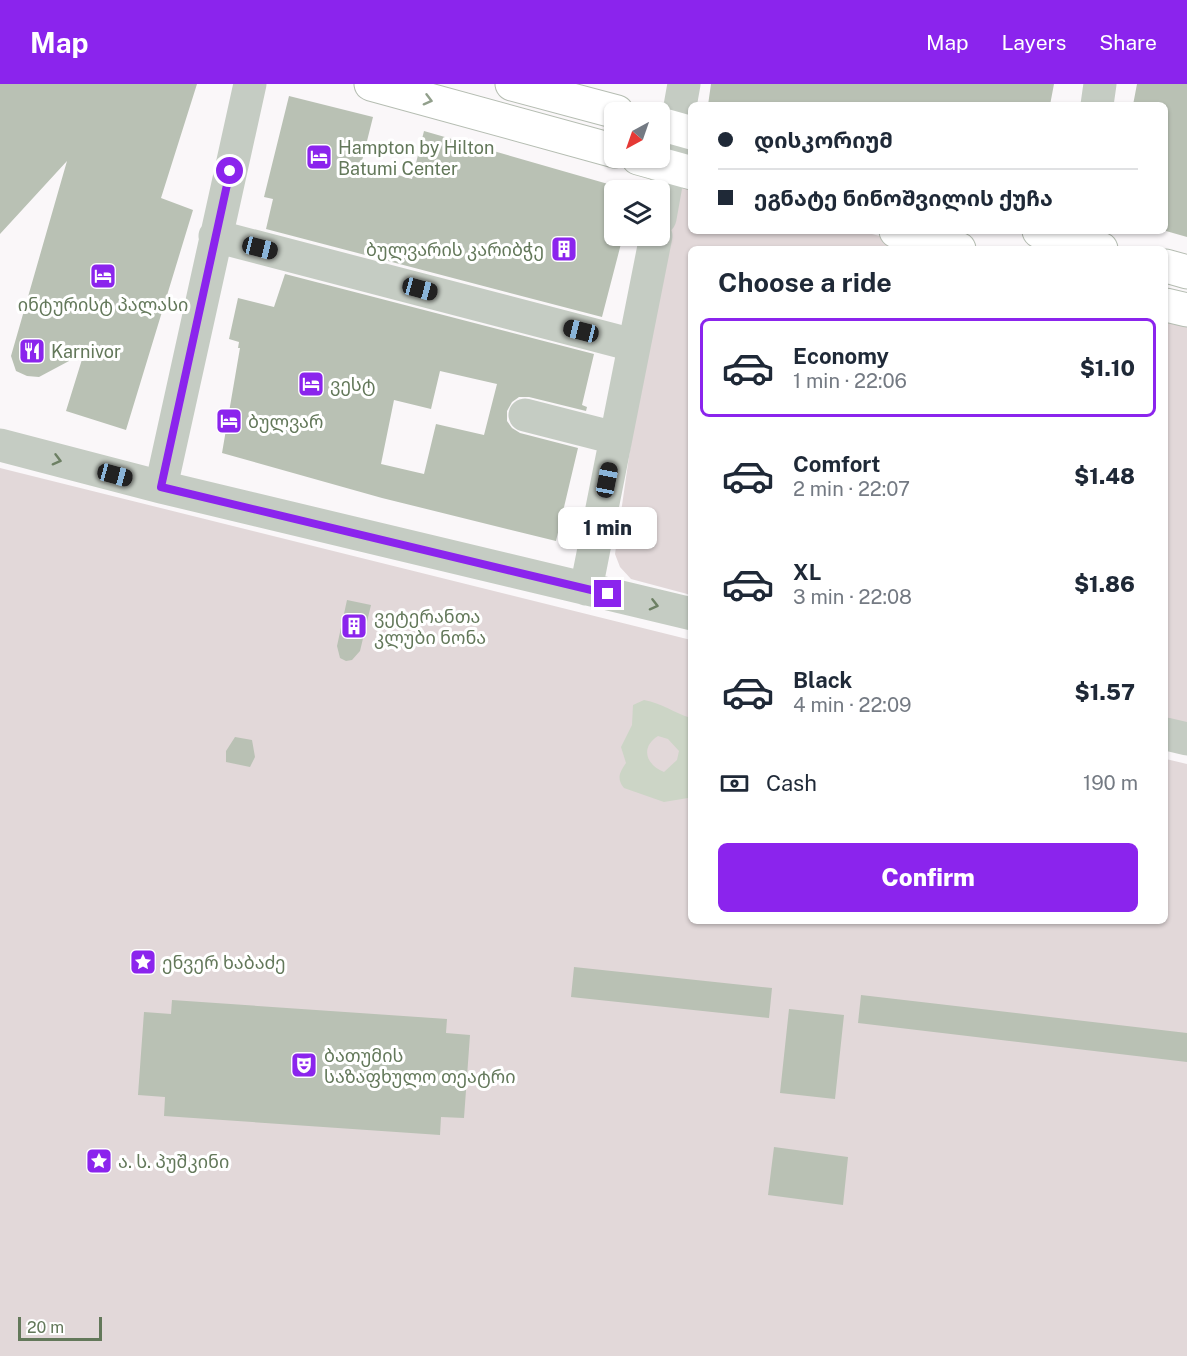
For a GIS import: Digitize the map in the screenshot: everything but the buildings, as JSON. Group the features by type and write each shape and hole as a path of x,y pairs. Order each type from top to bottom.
{"main road":[{"path":"371,84 604,148"},
{"path":"531,86 604,108"},
{"path":"906,234 948,246"},
{"path":"1052,234 1086,241"},
{"path":"1168,267 1187,272"},
{"path":"1168,305 1187,310"}],"street":[{"path":"161,487 250,84"},
{"path":"670,194 680,170 676,129 684,84"},
{"path":"1097,102 1100,84"},
{"path":"215,236 633,345"},
{"path":"586,589 654,246"},
{"path":"525,415 615,438"},
{"path":"0,445 161,487 688,613"},
{"path":"1168,735 1187,740"}],"shaded area":[{"path":"683,184 688,185 688,234 872,234 917,246 688,246 688,594 631,579 620,567 615,554 659,246 670,246 670,196"},
{"path":"1168,313 1187,318 1187,726 1168,721"},
{"path":"0,468 688,639 688,924 1168,924 1168,759 1187,764 1187,1356 0,1356"},
{"path":"644,700 688,717 688,798 664,802 624,788 620,775 626,763 621,747 632,725 633,705","holes":["658,736 668,739 679,751 677,760 664,772 649,760 647,750 652,740"]}],"place":[{"name":"Hampton by Hilton Batumi Center","path":"319,157"},
{"name":"ბულვარის კარიბჭე","path":"564,249"},
{"name":"ინტურისტ პალასი","path":"103,276"},
{"name":"Karnivor","path":"32,351"},
{"name":"ვესტ","path":"311,384"},
{"name":"ბულვარ","path":"229,421"},
{"name":"ვეტერანთა კლუბი ნონა","path":"354,626"},
{"name":"ენვერ ხაბაძე","path":"143,962"},
{"name":"ბათუმის საზაფხულო თეატრი","path":"304,1065"},
{"name":"ა. ს. პუშკინი","path":"99,1161"}],"route":[{"path":"230,171 161,487 608,594"}]}
